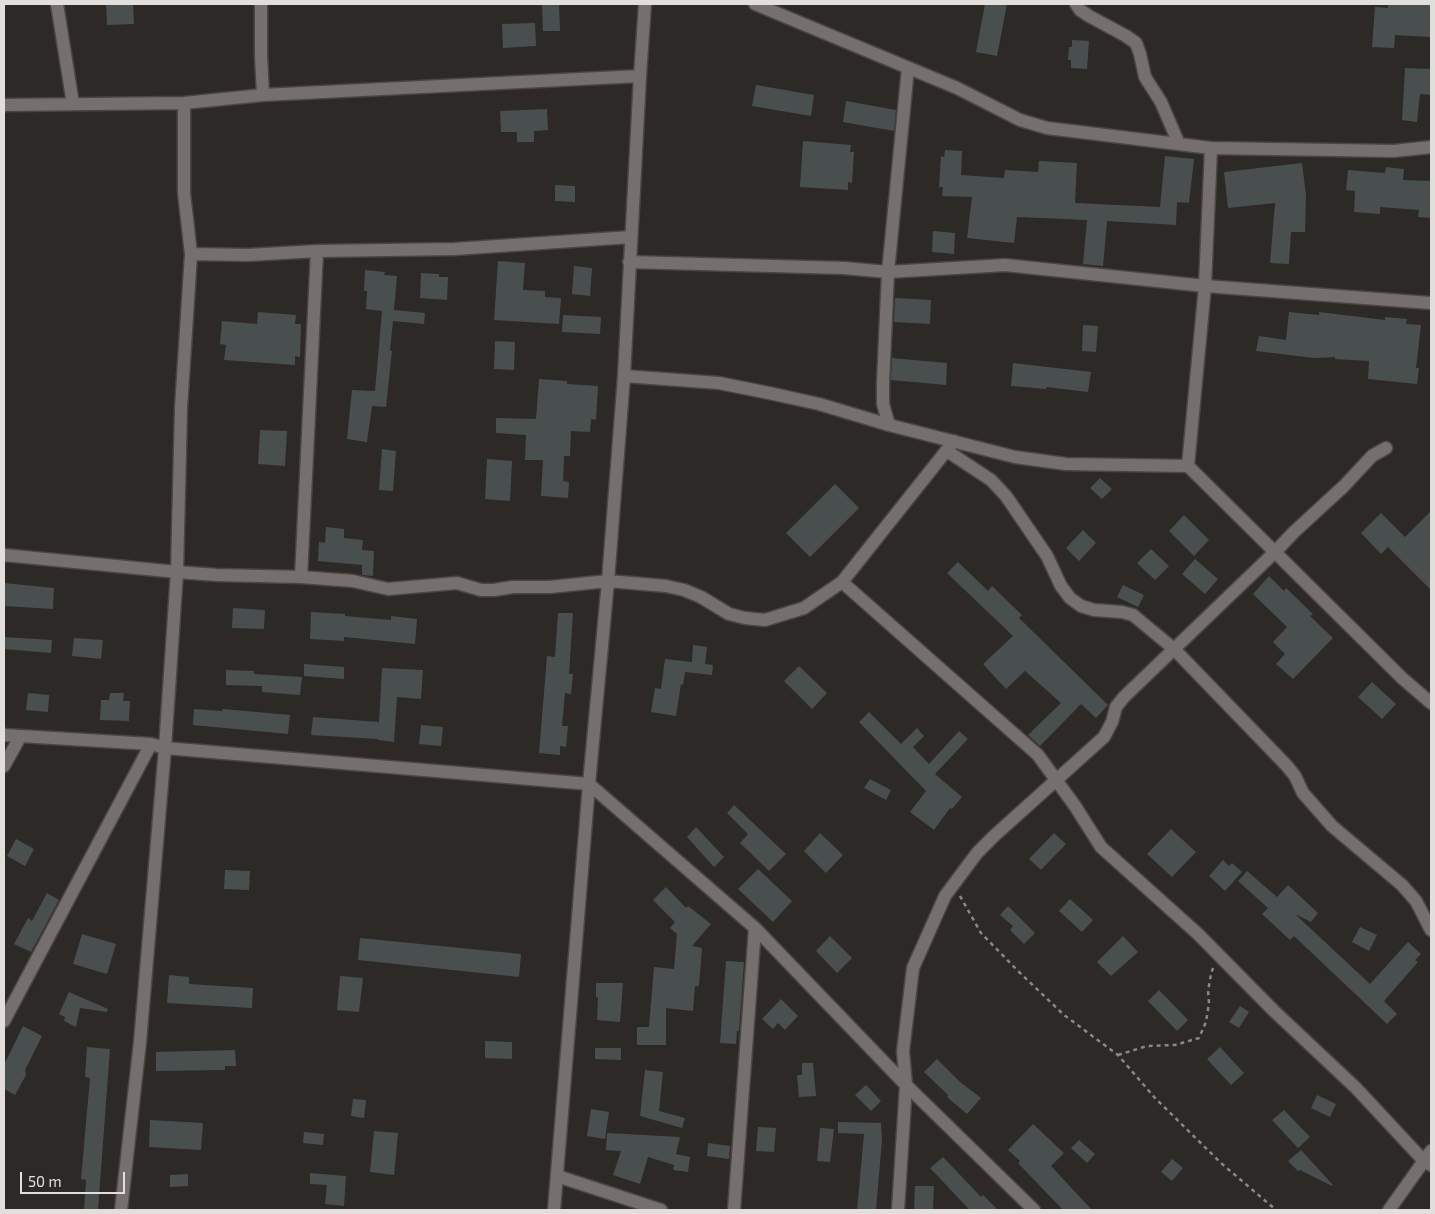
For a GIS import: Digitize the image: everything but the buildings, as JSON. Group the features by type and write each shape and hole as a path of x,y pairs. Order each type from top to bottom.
{"street":[{"path":"57,4 73,104"},
{"path":"261,4 263,95"},
{"path":"554,1210 624,376 645,4"},
{"path":"755,4 957,88 1020,120 1047,128 1211,148 1394,152 1431,147"},
{"path":"1076,4 1088,16 1126,36 1136,44 1145,77 1161,102 1179,144"},
{"path":"889,425 883,398 888,272 908,68"},
{"path":"4,106 184,103 263,95 640,76"},
{"path":"121,1210 140,1042 166,748 177,572 181,408 191,254 184,192 184,103"},
{"path":"1188,466 1205,286 1211,148"},
{"path":"191,254 248,255 317,251 454,249 631,237"},
{"path":"301,578 317,251"},
{"path":"629,262 834,268 888,272 1005,265 1205,286 1431,304"},
{"path":"624,376 719,383 819,404 951,446 1014,457 1066,464 1188,466 1402,678 1431,703"},
{"path":"4,555 217,575 353,581 388,589 457,583 481,590 494,590 513,587 550,587 608,580 666,586 684,590 729,614 765,620 804,608 842,582 951,446"},
{"path":"951,446 991,480 1006,496 1047,556 1061,586 1070,598 1081,606 1094,610 1122,612 1133,615 1174,649 1287,766 1303,794 1315,809 1332,826 1402,885 1416,901 1431,930"},
{"path":"898,1210 906,1085 903,1051 913,968 945,896 977,853 994,836 1104,737 1112,722 1116,707 1120,702 1294,532 1344,486 1372,456 1386,448"},
{"path":"842,582 1038,755 1102,847 1198,934 1274,1011 1429,1159 1389,1210"},
{"path":"4,735 151,744 166,748 589,784 755,928 906,1085 1034,1210"},
{"path":"4,766 20,737"},
{"path":"4,1021 151,744"},
{"path":"734,1210 755,928"},
{"path":"557,1176 660,1210"}],"path":[{"path":"954,885 981,933 1064,1015 1118,1055 1155,1098 1221,1163 1276,1210"},
{"path":"1118,1055 1147,1046 1175,1045 1199,1038 1206,1022 1211,974 1219,956"}]}
